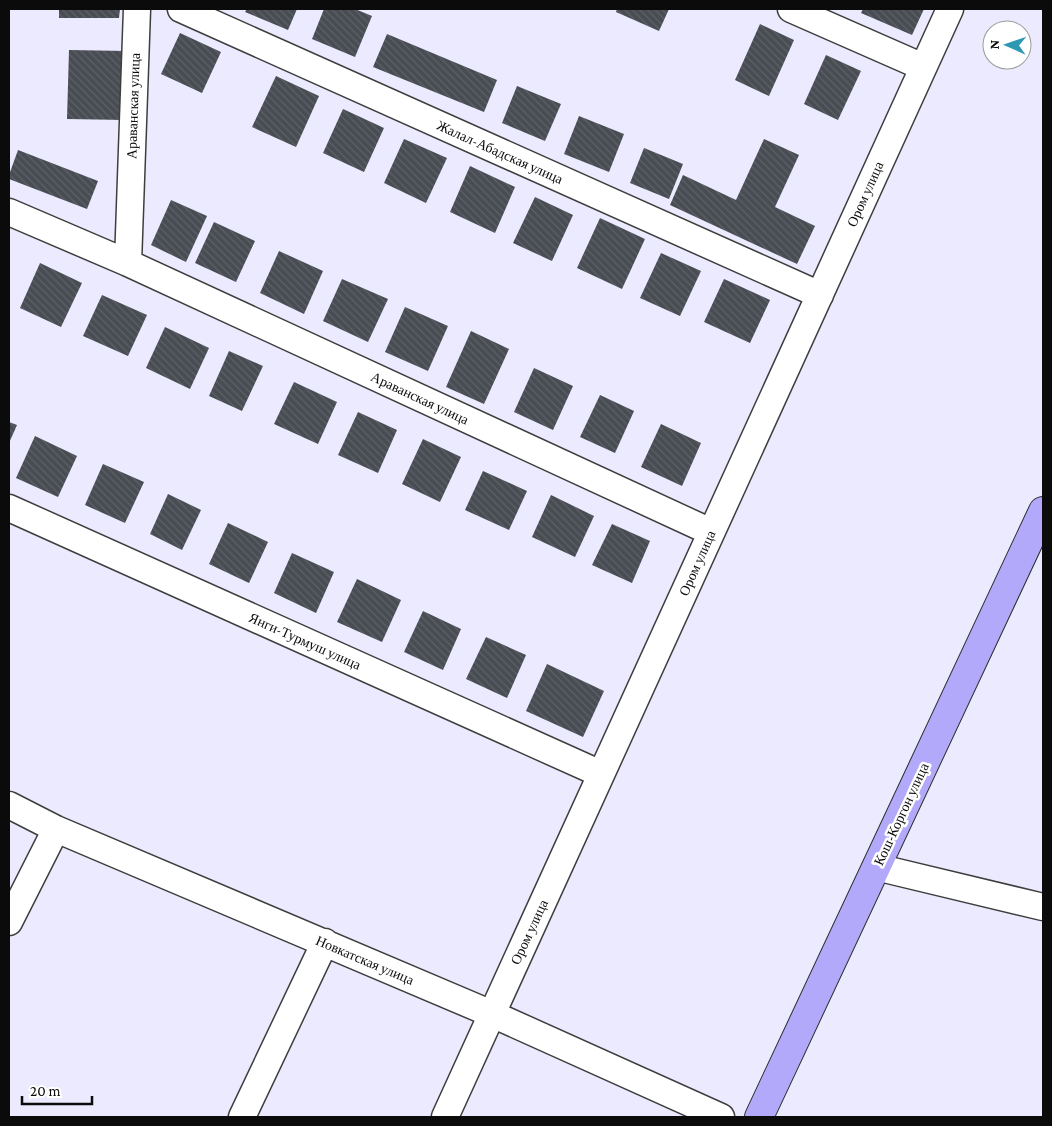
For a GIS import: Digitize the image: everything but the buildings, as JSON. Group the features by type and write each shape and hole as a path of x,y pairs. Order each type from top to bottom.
{"street":[{"name":"Араванская улица","path":"128,263 137,9"},
{"name":"Жалал-Абадская улица","path":"181,9 820,295"},
{"path":"791,9 923,67"},
{"name":"Ором улица","path":"445,1117 950,9"},
{"name":"Араванская улица","path":"9,212 128,263 711,532"},
{"name":"Янги-Турмуш улица","path":"9,508 601,774"},
{"name":"Кош-Коргон улица","path":"759,1117 1043,511"},
{"name":"Новкатская улица","path":"9,805 56,829 492,1014 721,1117"},
{"path":"9,922 56,829"},
{"path":"876,867 1043,908"},
{"path":"242,1117 325,942"}]}
